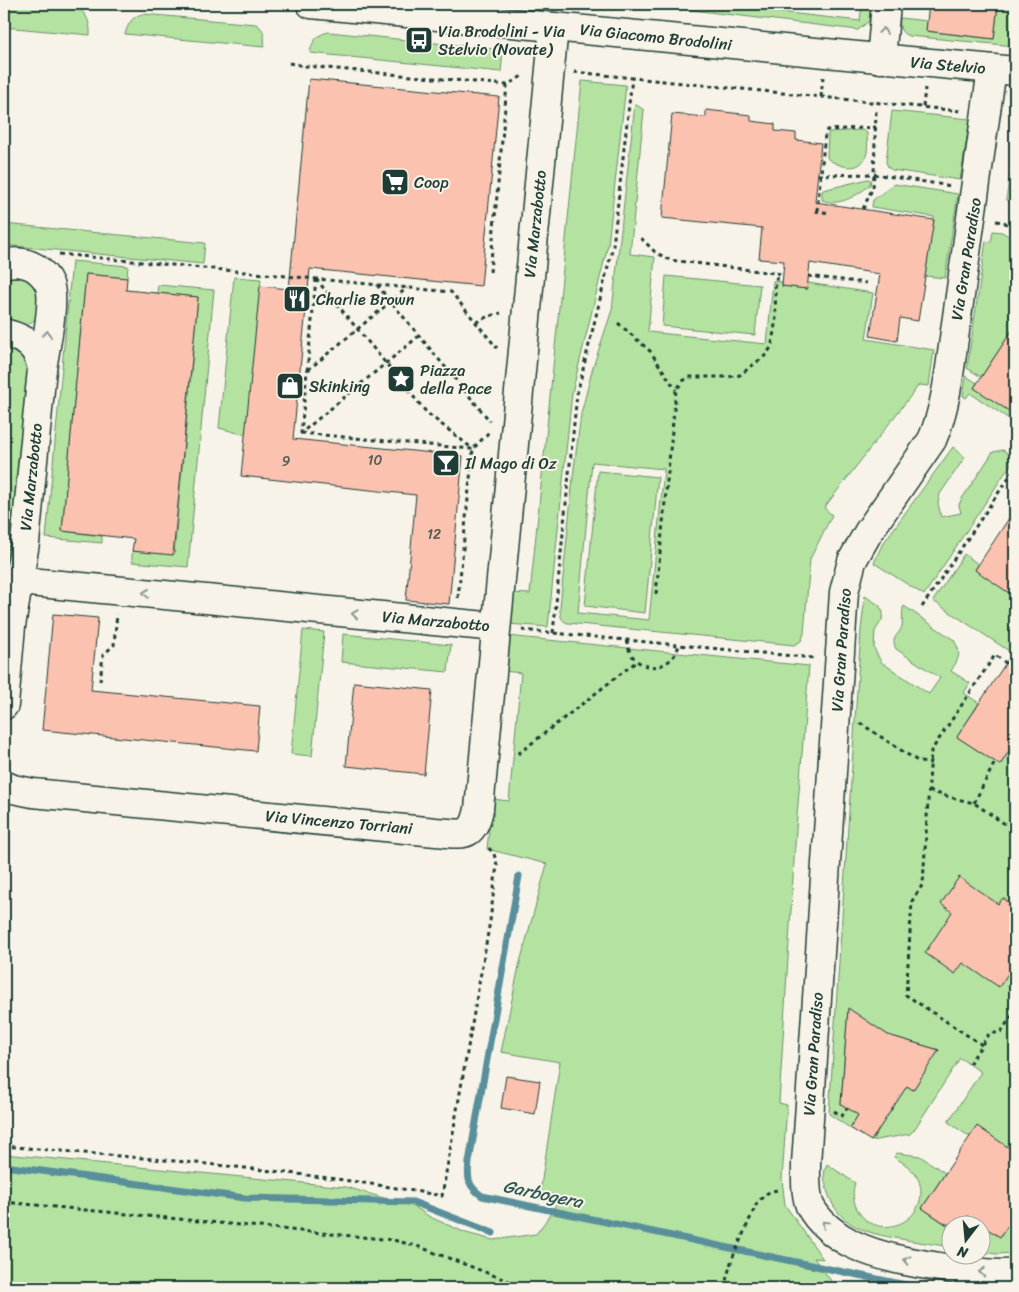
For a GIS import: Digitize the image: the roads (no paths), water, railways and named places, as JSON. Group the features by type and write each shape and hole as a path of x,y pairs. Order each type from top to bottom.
{"street":[{"name":"Via Giacomo Brodolini","path":"311,4 881,59"},
{"path":"881,59 886,4"},
{"name":"Via Marzabotto","path":"4,264 20,262 32,266 42,273 49,284 52,296 42,369 25,543 18,581 496,627 554,27"},
{"name":"Via Stelvio","path":"881,59 1004,70"},
{"name":"Via Gran Paradiso","path":"1004,70 986,113 950,362 938,427 932,440 869,531 852,561 844,592 807,1141 806,1189 810,1205 820,1220 838,1236 866,1250 921,1264 981,1273 1015,1273"},
{"name":"Via Marzabotto","path":"4,333 22,338 29,343 40,358 42,369"},
{"path":"4,705 11,626 18,581"},
{"name":"Via Vincenzo Torriani","path":"4,785 33,793 462,834 472,829 479,809 496,627"}],"waterway":[{"name":"Garbogera","path":"519,876 469,1162 469,1182 474,1189 482,1196 920,1288"},
{"path":"4,1166 245,1198 413,1202 493,1233"}],"place":[{"name":"Via Brodolini - Via Stelvio (Novate)","path":"419,40"},
{"name":"Coop","path":"395,182"},
{"name":"Charlie Brown","path":"297,299"},
{"name":"Piazza della Pace","path":"401,379"},
{"name":"Skinking","path":"290,386"},
{"name":"Il Mago di Oz","path":"446,463"}]}
